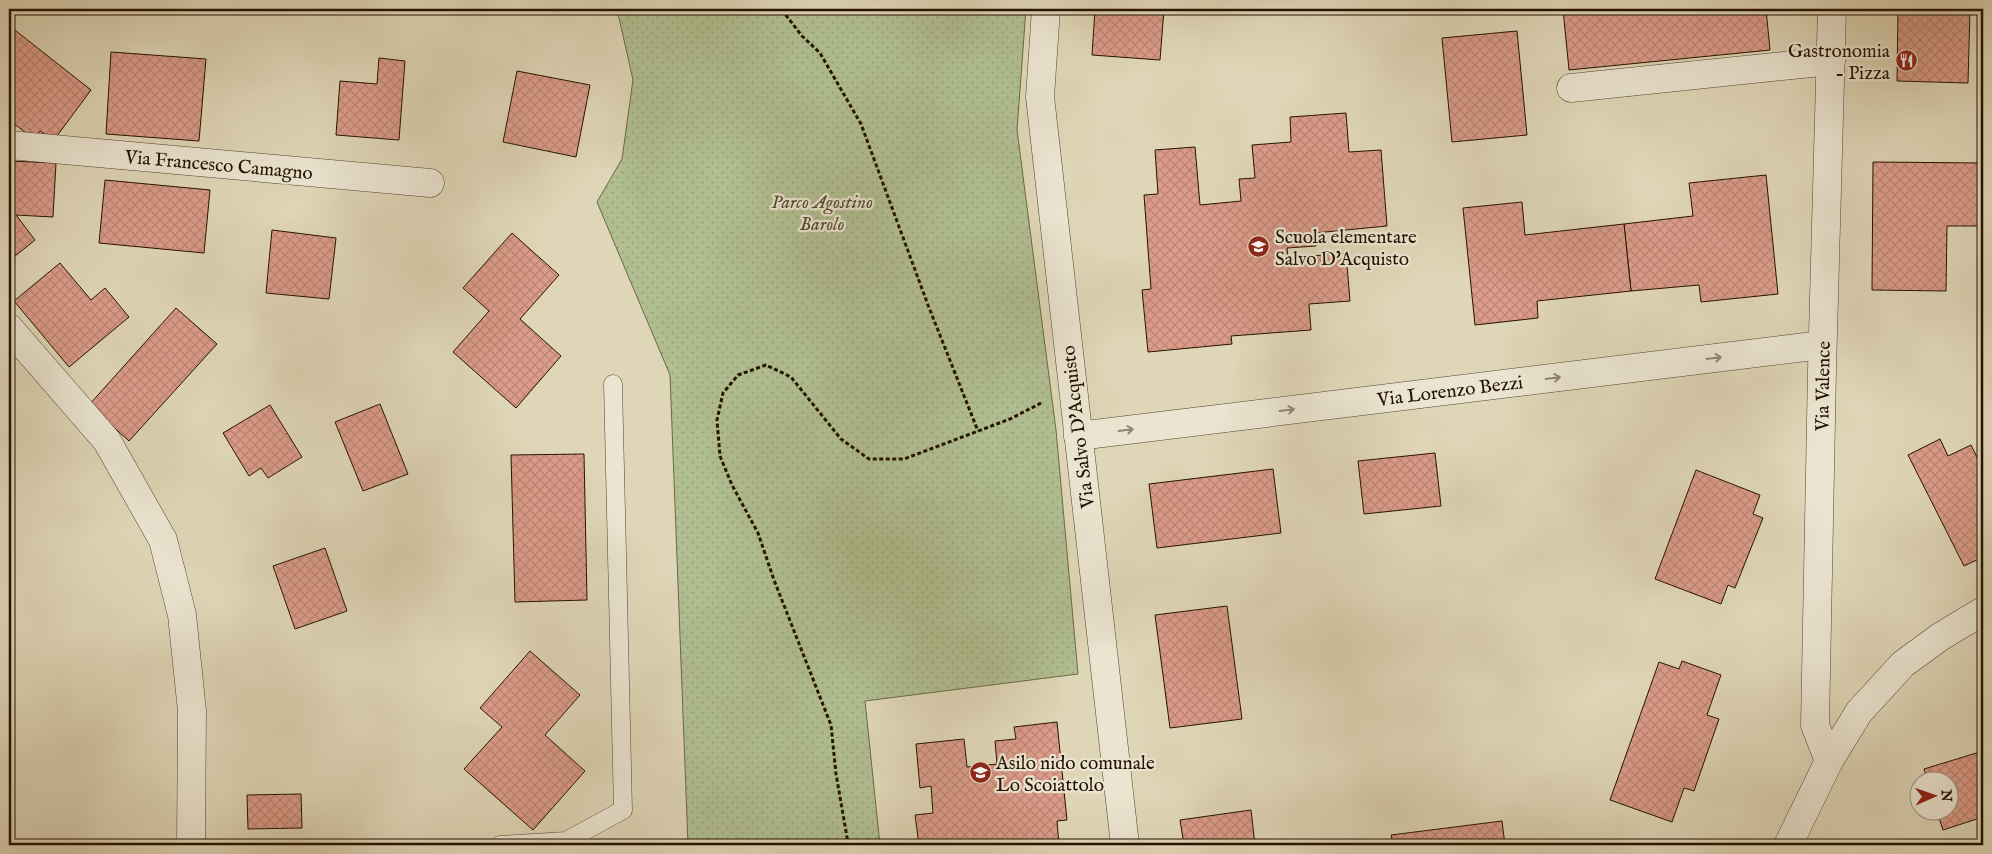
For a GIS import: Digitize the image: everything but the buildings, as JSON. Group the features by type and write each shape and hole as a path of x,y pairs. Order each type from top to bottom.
{"street":[{"name":"Via Salvo D'Acquisto","path":"1046,9 1040,97 1125,845"},
{"name":"Via Valence","path":"1829,761 1815,725 1822,344 1832,9"},
{"path":"1571,88 1831,61"},
{"name":"Via Francesco Camagno","path":"9,144 430,183"},
{"path":"9,328 107,441 163,540 182,615 192,711 191,845"},
{"name":"Via Lorenzo Bezzi","path":"1078,436 1822,344"},
{"path":"1788,845 1829,761 1859,712 1903,664 1940,637 1983,611"}],"lane":[{"path":"500,845 566,842 623,810 613,384"}],"path":[{"path":"783,9 802,36 820,53 861,124 928,305 978,431"},
{"path":"850,845 848,843 840,800 830,725 774,580 758,533 732,485 720,456 717,420 723,393 738,375 766,365 791,378 842,439 869,459 904,459 1010,419 1072,386"}],"green space":[{"name":"Parco Agostino Barolo","path":"617,9 1026,9 1017,130 1056,430 1078,674 865,701 880,845 688,845 670,375 597,202 622,159 633,80"}],"place":[{"name":"Gastronomia - Pizza","path":"1906,61"},
{"name":"Scuola elementare Salvo D'Acquisto","path":"1259,247"},
{"name":"Asilo nido comunale Lo Scoiattolo","path":"980,773"}]}
